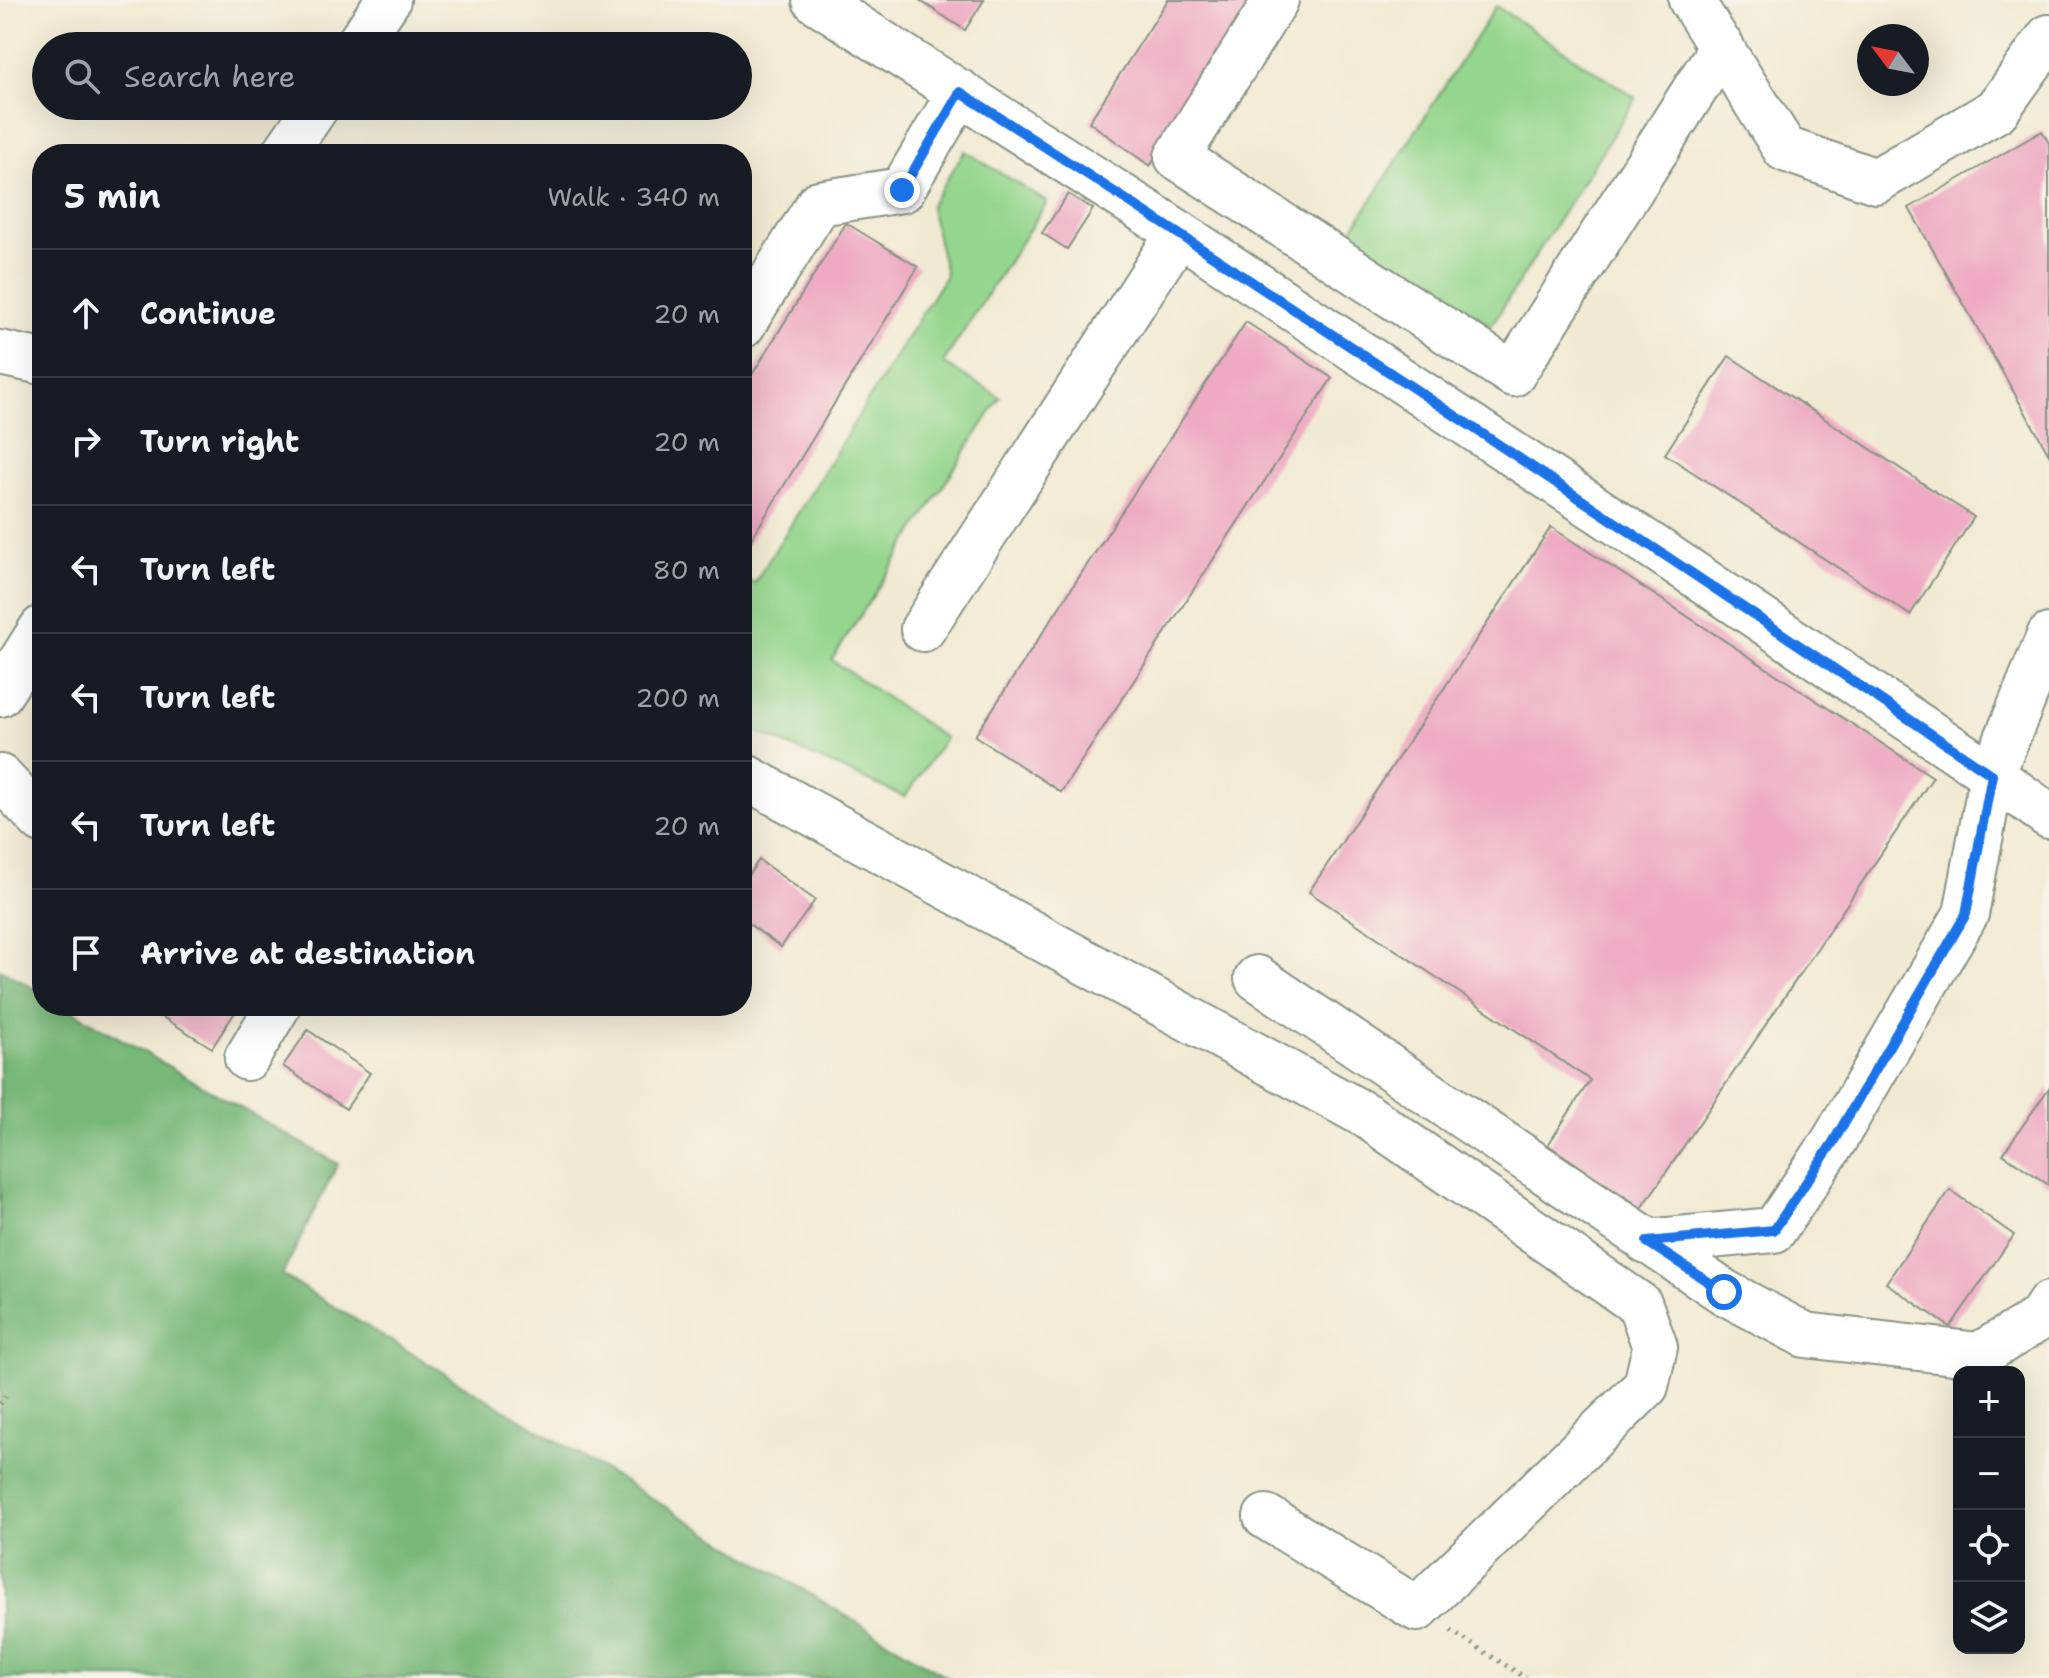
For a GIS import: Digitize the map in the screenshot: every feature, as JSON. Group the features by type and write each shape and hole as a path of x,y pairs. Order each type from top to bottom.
{"street":[{"path":"366,32 388,0"},
{"path":"815,0 1179,233 1661,552 2049,816"},
{"path":"1276,0 1177,157 1513,374 1722,47"},
{"path":"1691,0 1785,149 1876,181 1997,110 2049,37"},
{"path":"752,310 819,203 902,190 960,92"},
{"path":"291,144 307,120"},
{"path":"923,629 1179,233"},
{"path":"0,353 32,360"},
{"path":"1647,1242 1774,1230 1832,1144 1966,914 1992,775 2049,636"},
{"path":"0,694 32,644"},
{"path":"0,777 32,811"},
{"path":"752,780 1367,1116 1640,1305 1655,1347 1646,1386 1417,1609 1266,1517"},
{"path":"1257,978 1647,1242 1724,1292 1805,1335 1979,1355 2040,1318 2049,1304"},
{"path":"247,1058 272,1016"}],"path":[{"path":"0,1404 8,1392"},
{"path":"1417,1609 1526,1678"}],"green space":[{"path":"1496,6 1636,98 1491,326 1349,235"},
{"path":"965,151 1047,202 943,363 1000,397 832,660 945,738 905,797 752,729 752,583 946,275 930,206"},
{"path":"0,969 32,987 32,1016 81,1016 338,1164 282,1275 949,1678 0,1678"}],"building":[{"path":"919,0 984,0 965,30"},
{"path":"1168,0 1261,0 1150,166 1089,122"},
{"path":"2042,131 2049,143 2049,454 1909,208"},
{"path":"1068,194 1093,209 1067,249 1042,233"},
{"path":"846,223 918,267 752,538 752,375"},
{"path":"1246,322 1332,378 1061,792 975,736"},
{"path":"1729,356 1974,517 1910,615 1665,454"},
{"path":"1551,527 1933,777 1642,1208 1548,1145 1590,1080 1309,892"},
{"path":"759,860 815,900 781,947 752,926 752,870"},
{"path":"161,1016 233,1016 212,1048"},
{"path":"308,1030 370,1073 346,1109 283,1066"},
{"path":"2049,1088 2049,1185 2003,1154"},
{"path":"1950,1190 2014,1235 1950,1327 1886,1283"}],"route":[{"path":"902,190 960,92 1179,233 1992,775 1966,914 1832,1144 1774,1230 1647,1242 1724,1292"}]}
